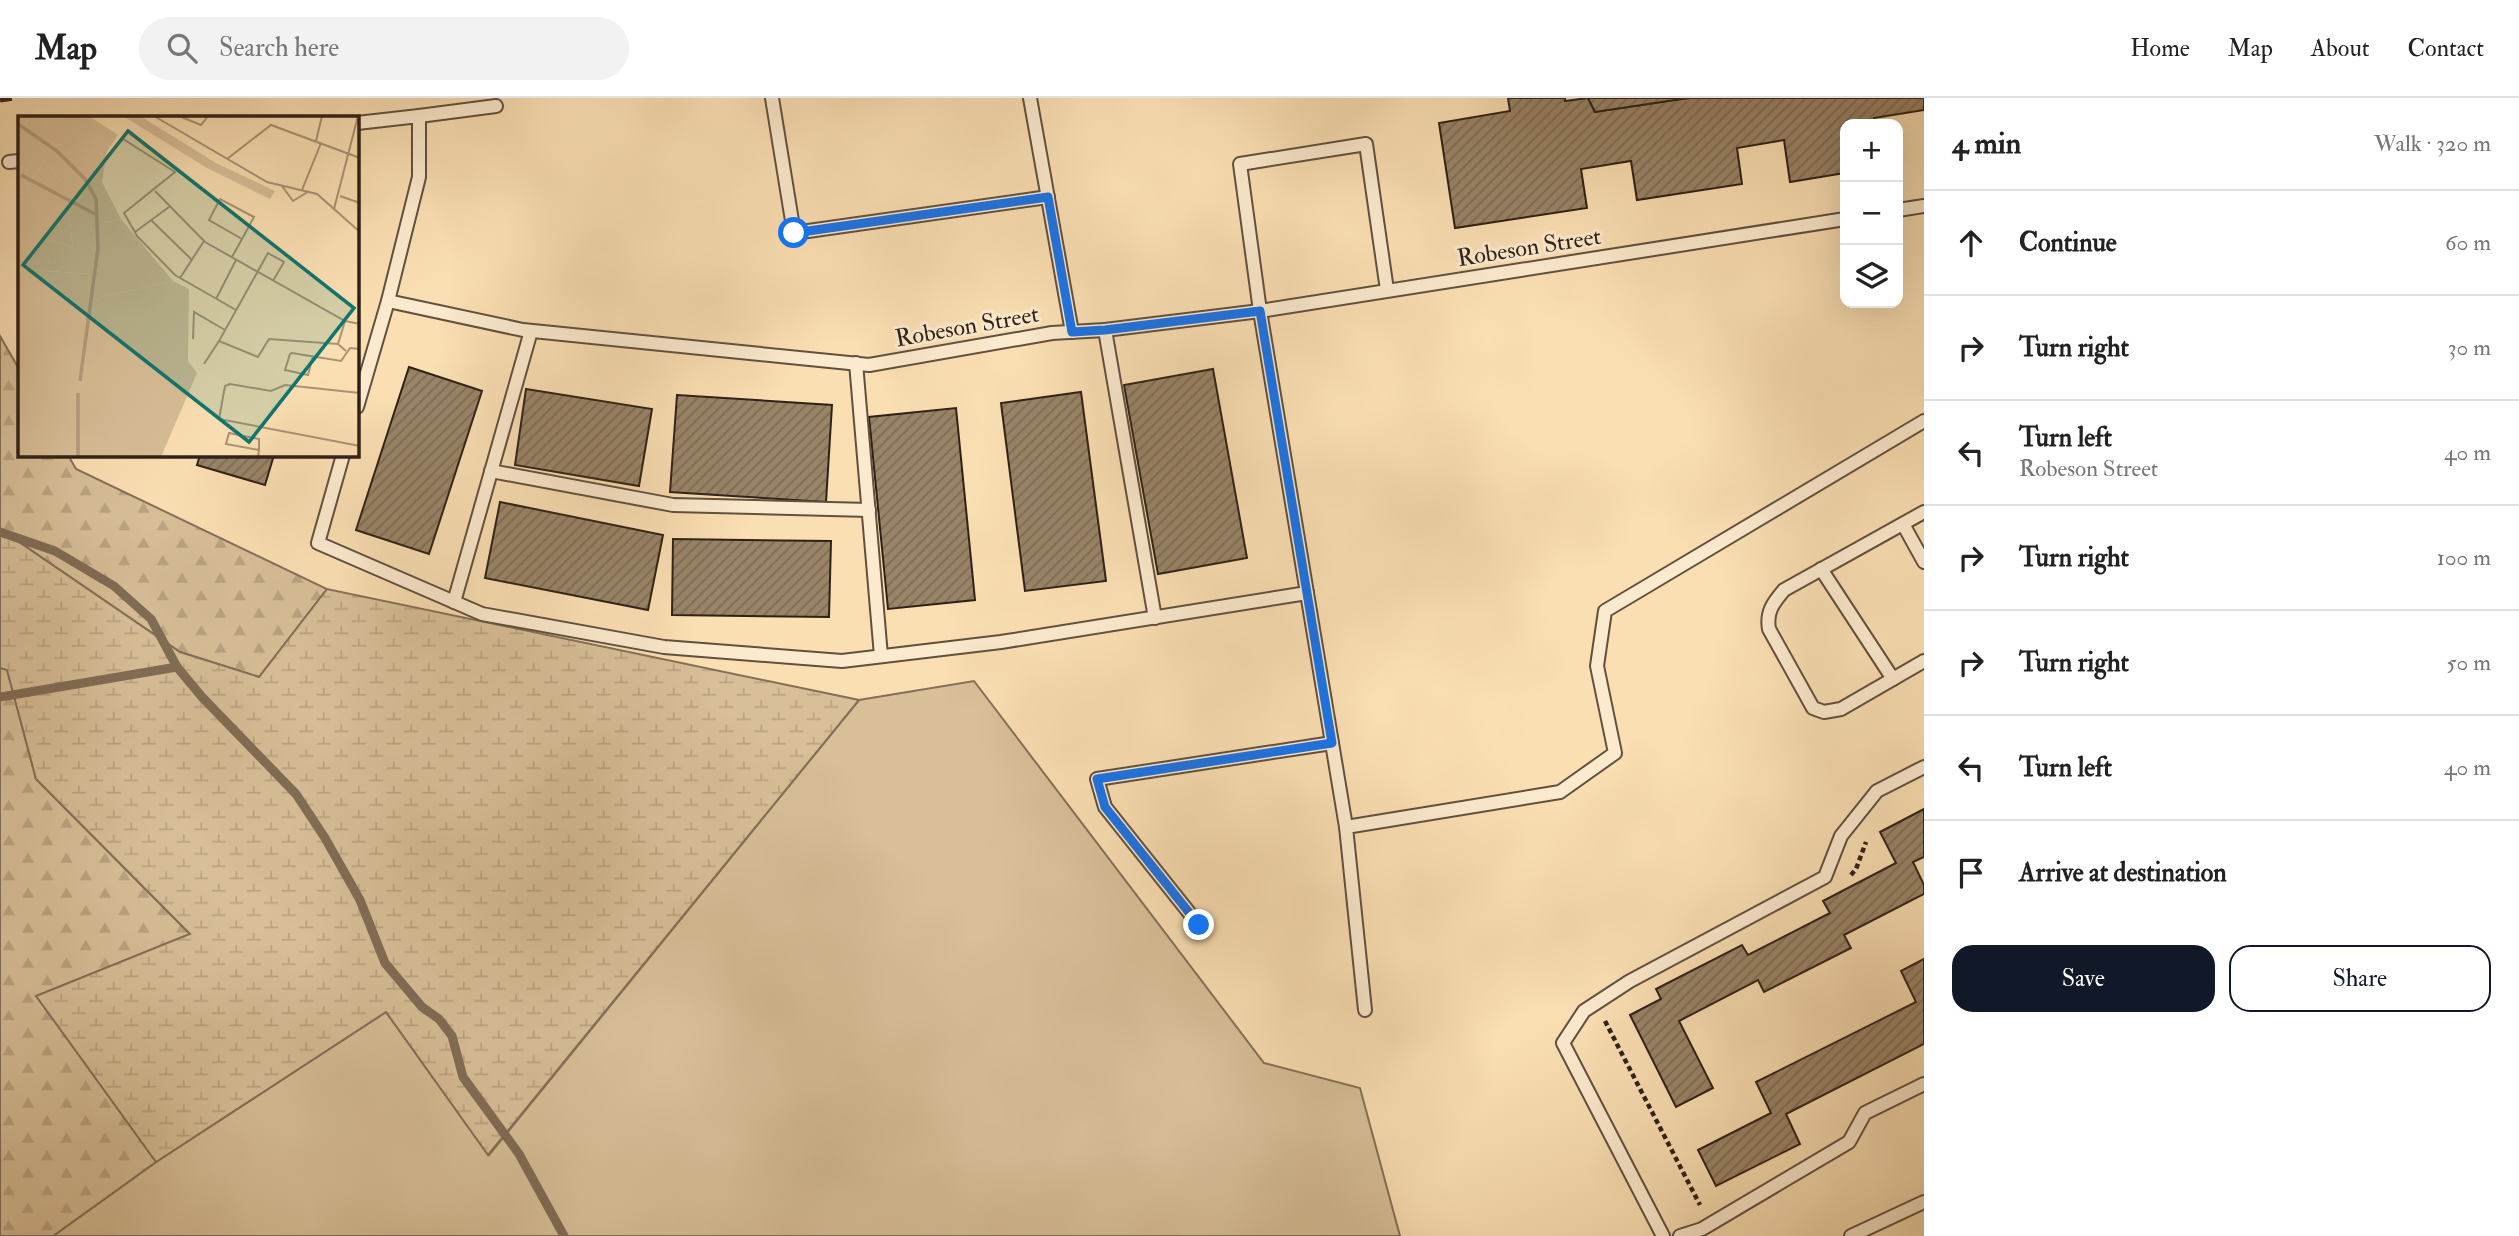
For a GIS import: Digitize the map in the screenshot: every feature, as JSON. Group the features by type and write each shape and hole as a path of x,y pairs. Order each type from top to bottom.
{"lane":[{"path":"772,98 794,233 1048,197"},
{"path":"1030,98 1072,332"},
{"path":"359,123 496,106"},
{"path":"359,400 388,301 419,177 419,116"},
{"path":"1365,1010 1346,827 1260,311 1240,164 1366,144 1387,290"},
{"path":"1903,210 1924,206"},
{"name":"Robeson Street","path":"388,301 531,331 869,365 1052,333 1105,330 1260,311 1840,220"},
{"path":"1105,330 1155,618"},
{"path":"454,602 531,331"},
{"path":"856,363 881,656"},
{"path":"1346,827 1560,792 1615,753 1597,666 1605,611 1924,422"},
{"path":"342,457 317,543 482,614 664,647 842,661 1001,642 1307,593"},
{"path":"491,471 673,505 869,510"},
{"path":"1924,512 1784,590 1772,604 1767,618 1769,629 1813,708 1824,712 1841,709 1924,661"},
{"path":"1903,524 1924,562"},
{"path":"1821,569 1893,679"},
{"path":"1199,925 1105,807 1097,779 1332,743"},
{"path":"1663,1236 1563,1043 1584,1011 1630,981 1825,877 1841,836 1877,791 1924,766"},
{"path":"1680,1236 1702,1229 1849,1142 1865,1113 1924,1084"},
{"path":"1851,1236 1924,1202"}],"path":[{"path":"1844,884 1856,869 1867,841"},
{"path":"1604,1013 1603,1017 1697,1204 1705,1208"}],"green space":[{"path":"0,336 18,367 18,457 69,457 76,469 327,589 259,677 180,652 0,529"},
{"path":"0,529 180,652 259,677 327,589 859,700 488,1155 386,1012 156,1162 36,996 190,934 36,779 7,670 0,668"},
{"path":"0,668 7,669 36,779 190,934 37,996 156,1162 53,1236 0,1236"},
{"path":"974,681 1264,1063 1360,1088 1400,1236 53,1236 156,1162 386,1012 489,1155 859,700"}],"building":[{"path":"1508,98 1565,98 1565,101 1588,98 1595,112 1688,98 1924,98 1924,110 1874,119 1840,119 1840,174 1790,182 1784,140 1737,148 1742,184 1637,200 1631,161 1581,169 1587,208 1455,228 1439,123 1510,111"},
{"path":"1588,98 1688,98 1595,112"},
{"path":"409,367 482,391 429,554 356,530"},
{"path":"1213,369 1247,558 1158,574 1124,385"},
{"path":"526,389 652,409 639,486 515,465"},
{"path":"1081,392 1106,581 1025,591 1001,403"},
{"path":"677,395 832,405 826,502 670,492"},
{"path":"956,408 975,600 888,609 869,417"},
{"path":"199,457 273,457 265,485 197,465"},
{"path":"500,502 663,535 648,610 485,578"},
{"path":"673,539 831,541 829,617 672,615"},
{"path":"1924,809 1924,857 1913,862 1924,885 1924,894 1844,935 1851,948 1764,992 1758,980 1679,1021 1713,1088 1676,1107 1630,1015 1661,999 1656,989 1742,945 1748,955 1830,913 1823,901 1896,863 1880,832"},
{"path":"1924,959 1924,1044 1786,1114 1800,1144 1716,1186 1698,1150 1771,1113 1756,1082 1916,1002 1901,971"}],"waterway":[{"path":"0,532 55,551 114,586 151,619 177,667 202,697 296,794 360,900 385,963 422,1007 439,1019 452,1036 463,1077 519,1154 564,1236"},
{"path":"0,697 177,667"}],"railway":[{"path":"0,100 13,98"}],"route":[{"path":"794,233 1048,197 1072,332 1260,311 1332,743 1097,779 1105,807 1199,925"}]}
